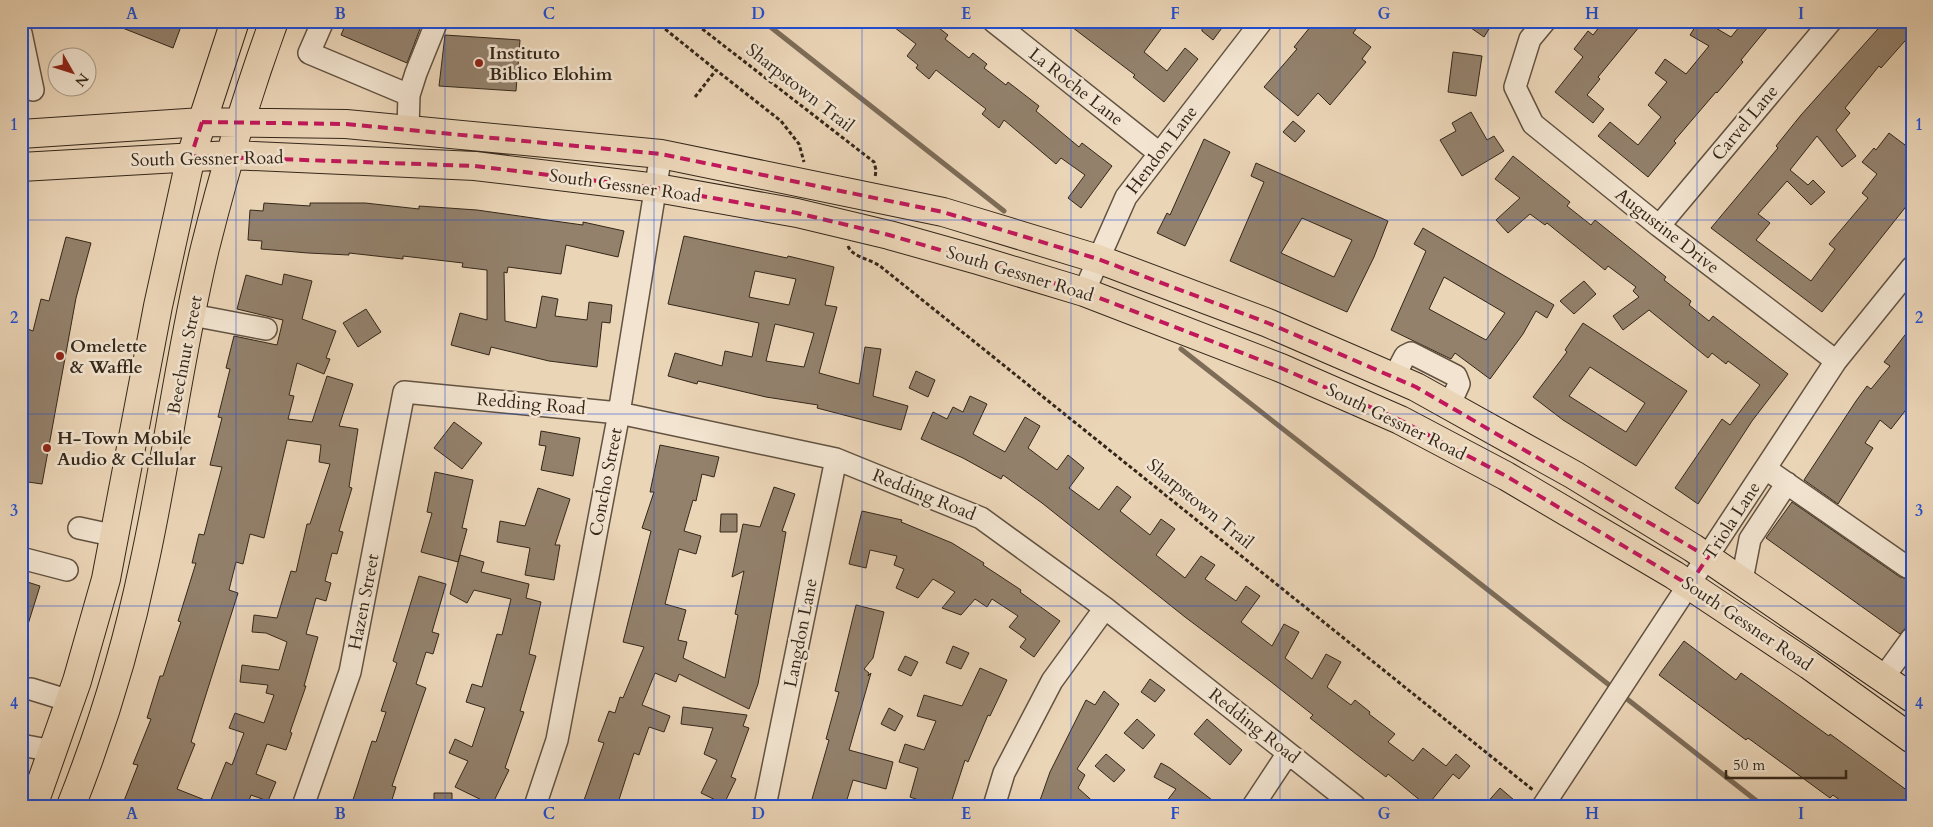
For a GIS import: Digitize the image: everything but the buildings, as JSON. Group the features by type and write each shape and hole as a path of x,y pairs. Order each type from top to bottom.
{"main road":[{"name":"Beechnut Street","path":"33,806 96,620 116,536 158,306 191,156 235,21"},
{"name":"Beechnut Street","path":"70,806 100,725 129,627 144,565 205,248 231,155 274,21"},
{"name":"South Gessner Road","path":"21,134 242,121 346,124 408,129 661,154 806,182 943,212 1098,259 1268,323 1405,382 1574,475 1742,580 1898,667 1912,698"},
{"name":"South Gessner Road","path":"21,167 231,155 475,166 657,188 798,213 889,235 1084,292 1281,368 1400,420 1506,476 1614,538 1689,585 1809,665 1912,739"},
{"path":"1400,420 1405,382"},
{"path":"143,392 176,397"},
{"path":"96,620 129,627"}],"street":[{"path":"323,21 310,52 409,95"},
{"path":"408,129 409,95 437,21"},
{"name":"La Roche Lane","path":"993,21 1159,152"},
{"name":"Hendon Lane","path":"1084,292 1126,197 1262,21"},
{"name":"Augustine Drive","path":"1545,21 1530,39 1515,87 1533,124 1659,226 1836,361"},
{"name":"Carvel Lane","path":"1659,226 1831,21"},
{"path":"21,33 33,90"},
{"name":"Concho Street","path":"534,806 557,740 619,413 661,154"},
{"name":"Triola Lane","path":"1541,800 1602,717 1836,361 1912,267"},
{"path":"192,315 266,329"},
{"name":"Redding Road","path":"404,392 619,413 836,459 981,518 1105,608 1355,806"},
{"name":"Hazen Street","path":"303,806 350,672 404,392"},
{"name":"Langdon Lane","path":"765,806 836,459"},
{"path":"1766,469 1908,567"},
{"path":"1742,580 1750,539 1787,483"},
{"path":"79,528 116,536"},
{"path":"21,558 67,570"},
{"path":"994,806 1004,774 1052,681 1105,608"},
{"path":"1898,667 1912,638"},
{"path":"31,689 70,700"},
{"path":"21,745 53,751"},
{"path":"1253,806 1288,754"}],"path":[{"path":"655,21 781,121 800,144 805,164 806,182"},
{"name":"Sharpstown Trail","path":"692,21 874,162 876,170 873,185"},
{"path":"695,97 716,70"},
{"name":"Sharpstown Trail","path":"846,242 850,251 880,266 1541,800"}],"highlighted area":[{"path":"202,122 346,124 661,154 943,212 1098,259 1268,323 1416,387 1708,557 1689,585 1506,476 1400,420 1281,368 1084,292 889,235 797,213 657,188 475,166 191,156"}],"waterway":[{"path":"763,21 1004,211"},
{"path":"1181,349 1613,688"},
{"path":"1622,695 1763,806"}],"place":[{"name":"Instituto Biblico Elohim","path":"479,63"},
{"name":"Omelette & Waffle","path":"60,356"},
{"name":"H-Town Mobile Audio & Cellular","path":"47,448"}]}
